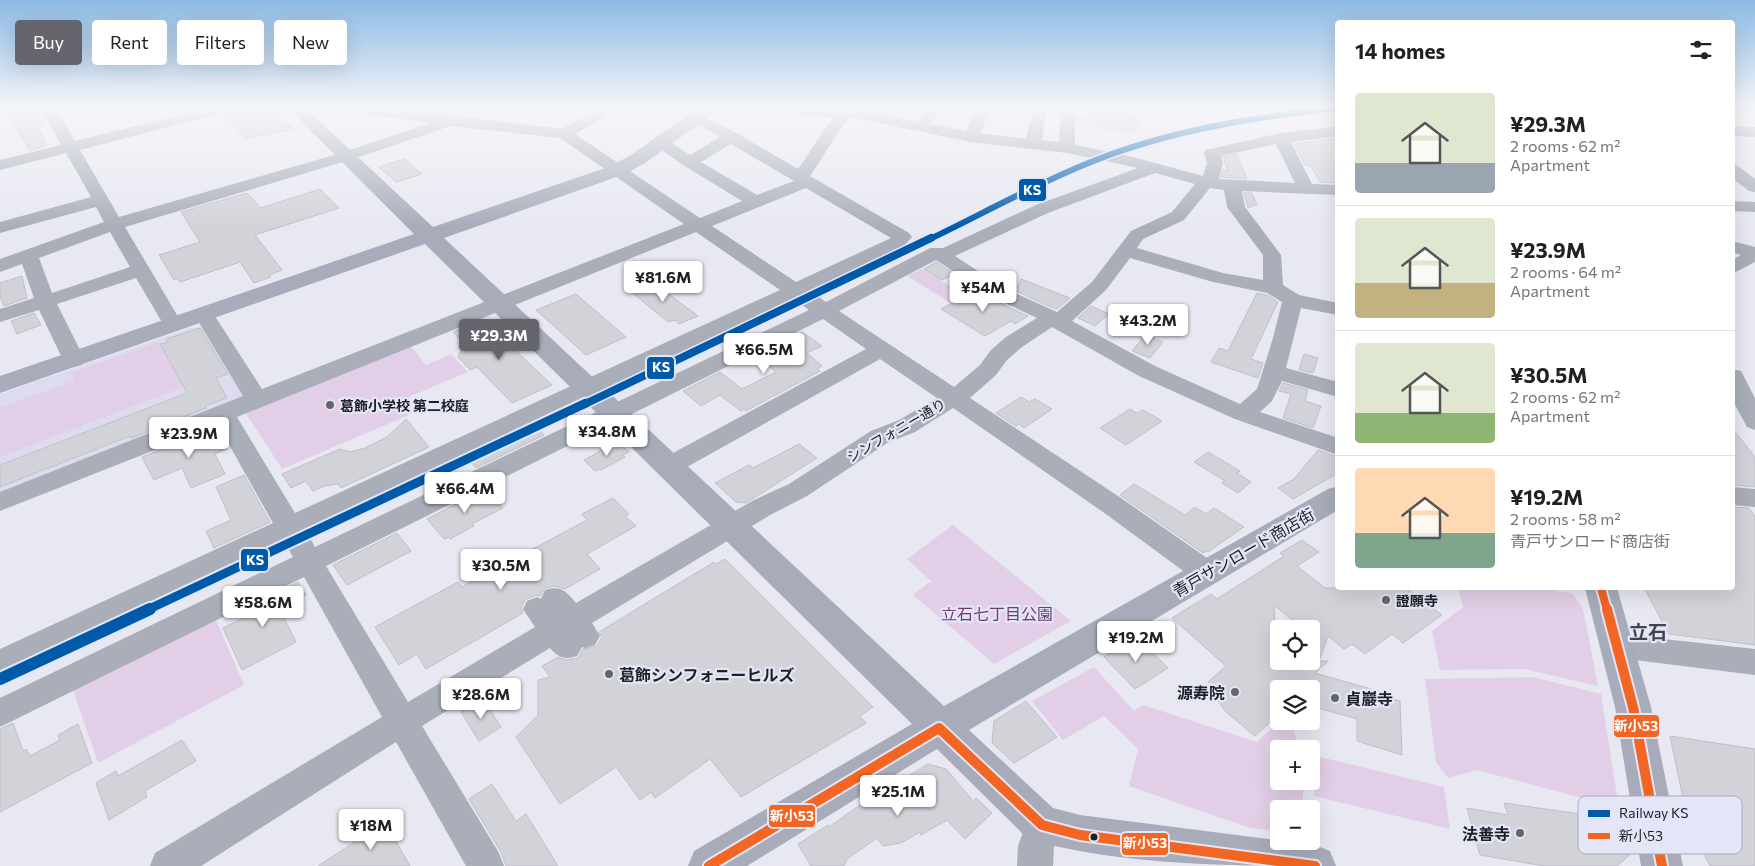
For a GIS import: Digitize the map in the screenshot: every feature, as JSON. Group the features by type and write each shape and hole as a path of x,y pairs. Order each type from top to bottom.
{"street":[{"path":"0,165 68,147"},
{"path":"70,147 173,325"},
{"path":"338,147 939,728 1042,825 1080,835 1315,866"},
{"path":"0,266 115,224 372,147"},
{"path":"584,147 1105,500 1207,573"},
{"path":"0,385 618,170 638,159 653,147"},
{"path":"666,147 754,202"},
{"path":"689,162 714,147"},
{"path":"0,663 896,243 904,236 751,147"},
{"path":"0,502 754,202 805,178 822,147"},
{"path":"1063,147 1207,182 1232,186 1335,190"},
{"path":"1207,182 1210,180 1215,163 1212,153 1238,147"},
{"path":"1286,147 1306,189"},
{"path":"0,713 939,254 1042,209 1154,168"},
{"path":"1735,171 1755,187"},
{"name":"シンフォニー通り","path":"168,866 402,722 730,526 798,490 879,437 907,426 963,392 988,370 999,355 1014,342 1055,320 1099,286 1137,235 1178,216 1207,182"},
{"path":"1232,186 1236,207 1272,255 1273,288"},
{"path":"0,228 101,200"},
{"path":"1735,206 1755,207"},
{"path":"1735,247 1755,254"},
{"path":"1126,251 1220,278 1273,288 1293,300 1335,308"},
{"path":"939,254 998,292 1055,320 1146,371 1243,414 1335,446"},
{"path":"1735,266 1755,254"},
{"path":"29,256 45,301 74,360"},
{"path":"0,316 141,270"},
{"path":"1243,414 1264,396 1293,300"},
{"path":"204,314 257,400"},
{"path":"669,466 882,349"},
{"path":"1273,371 1335,389"},
{"path":"1738,376 1755,422"},
{"path":"223,413 486,866"},
{"path":"1735,496 1755,498"},
{"name":"青戸サンロード商店街","path":"709,866 939,728 1335,498"},
{"path":"1602,590 1633,707 1649,796"},
{"path":"546,609 572,643"},
{"path":"1618,646 1755,662"},
{"path":"1035,866 1036,846 1042,825"}],"shaded area":[{"path":"202,327 245,396 0,496 0,394 190,328"}],"green space":[{"path":"922,269 964,294 949,302 907,276"},
{"path":"158,342 183,387 0,457 0,407 74,381 71,373"},
{"name":"葛飾小学校 第二校庭","path":"409,344 426,365 451,354 468,372 399,401 409,415 282,469 245,412"},
{"name":"立石七丁目公園","path":"953,525 1071,621 994,664 913,595 931,581 907,559"},
{"path":"1459,590 1554,590 1573,594 1583,609 1598,686 1524,669 1440,670 1432,631 1463,607"},
{"path":"216,620 244,685 98,763 73,690"},
{"path":"1094,667 1134,711 1143,705 1257,742 1270,730 1294,730 1296,740 1270,740 1270,790 1303,790 1303,800 1270,800 1270,830 1250,828 1129,786 1138,749 1104,716 1063,740 1032,701"},
{"path":"1533,677 1601,694 1617,796 1578,797 1477,770 1448,778 1436,762 1425,679"},
{"path":"1320,757 1444,787 1450,829 1314,796 1314,790 1320,790"}],"building":[{"path":"28,147 42,147 30,151"},
{"path":"1296,147 1335,147 1335,183 1320,182 1311,166 1305,165"},
{"path":"1237,154 1247,179 1221,177 1223,170 1228,171 1223,157"},
{"path":"404,159 422,174 396,182 379,167"},
{"path":"320,189 339,208 255,235 282,270 269,275 271,277 254,283 240,262 180,282 177,279 174,280 159,255 200,242 181,212 247,193 261,208"},
{"path":"1244,193 1252,193 1257,204 1248,208"},
{"path":"936,262 954,274 942,280 924,269"},
{"path":"22,276 27,298 4,306 0,297 0,283"},
{"path":"1021,279 1070,298 1057,309 1046,305 1012,289 1019,284"},
{"path":"650,280 698,316 679,324 675,320 668,322 630,291"},
{"path":"977,290 989,298 1028,316 1015,324 1011,321 985,336 941,309"},
{"path":"1257,293 1269,296 1278,302 1251,359 1263,363 1258,378 1211,362 1219,348 1228,351"},
{"path":"576,294 626,337 586,355 536,310"},
{"path":"1091,306 1109,314 1095,326 1078,318"},
{"path":"34,313 41,325 17,334 11,321"},
{"path":"489,321 518,349 516,351 552,385 512,403 477,367 470,370 458,357 464,344 453,332 477,322"},
{"path":"200,328 228,374 216,378 227,398 131,438 130,436 0,487 0,465 187,393 160,344 168,342 166,339"},
{"path":"802,332 822,346 807,353 822,366 817,369 820,371 746,411 744,409 741,411 720,395 701,406 683,391 720,372 742,389 776,372 755,355"},
{"path":"1145,335 1163,342 1150,358 1132,351"},
{"path":"1304,354 1318,358 1313,373 1299,370"},
{"path":"1283,383 1308,390 1305,401 1321,406 1313,428 1283,418 1291,394 1279,391"},
{"path":"1021,397 1029,402 1035,399 1052,409 1024,428 1019,424 1016,426 996,413"},
{"path":"1130,409 1137,413 1143,410 1162,421 1126,445 1100,428"},
{"path":"406,419 429,447 341,488 338,484 324,486 313,491 306,481 291,488 282,474 340,449 350,452 365,448 387,437"},
{"path":"534,425 544,435 476,468 467,456"},
{"path":"216,428 220,434 217,435 226,449 215,454 225,474 191,488 182,468 154,480 142,457"},
{"path":"1735,432 1755,457 1755,487 1735,485"},
{"path":"617,442 629,452 623,455 625,457 601,470 595,471 584,460"},
{"path":"799,444 817,458 746,503 736,502 715,483 749,465 753,468"},
{"path":"1318,450 1335,456 1335,475 1293,499 1278,488 1294,479"},
{"path":"1208,452 1240,471 1237,473 1251,482 1238,493 1222,483 1225,481 1194,462"},
{"path":"244,475 270,522 214,548 206,531 231,520 216,487"},
{"path":"1134,484 1185,515 1195,507 1206,514 1214,508 1244,527 1208,552 1203,553 1120,495"},
{"path":"486,488 503,508 472,524 474,526 450,539 449,537 444,539 427,519"},
{"path":"613,498 629,514 625,516 636,526 587,554 600,569 565,589 555,586 545,588 540,596 536,595 525,600 521,608 523,613 426,669 417,654 399,665 375,627 458,582 462,587 587,520 582,514"},
{"path":"1735,507 1749,508 1755,516 1755,645 1669,634 1645,590 1735,590"},
{"path":"397,533 411,551 347,585 333,565"},
{"path":"1302,540 1319,552 1297,566 1325,588 1335,588 1335,590 1409,590 1442,615 1403,643 1392,634 1365,654 1352,644 1344,649 1328,636 1320,658 1320,620 1292,620 1274,605 1275,620 1270,620 1270,670 1318,670 1315,673 1392,695 1392,699 1400,701 1402,755 1357,741 1357,719 1320,709 1320,680 1270,680 1270,722 1255,736 1226,712 1209,688 1212,685 1208,682 1226,666 1172,618 1211,594 1217,599 1284,556 1280,553"},
{"path":"725,559 873,707 860,716 866,723 741,797 710,759 655,798 651,792 640,800 616,767 560,804 516,737 538,715 538,680 550,677 542,666 558,657 566,660 578,658 583,649 597,646 602,637 599,632 714,562 716,564"},
{"path":"298,582 306,595 279,608 296,642 242,670 223,628 246,617 242,610"},
{"path":"1137,637 1168,668 1135,689 1104,657"},
{"path":"1320,661 1328,661 1320,668"},
{"path":"483,699 501,727 479,741 461,712"},
{"path":"1026,701 1057,737 1014,763 992,743 994,721"},
{"path":"13,723 23,751 26,749 30,756 60,740 58,735 78,724 92,763 0,812 0,729"},
{"path":"1670,736 1755,749 1755,866 1710,866 1704,854 1742,854 1742,796 1683,796"},
{"path":"182,740 196,761 145,791 147,797 109,820 96,783 116,771 118,776"},
{"path":"928,764 946,769 973,801 976,798 992,813 965,839 947,820 921,835 920,832 901,843 883,846 877,838 847,859 844,866 811,866 798,844 828,825 829,827 857,807"},
{"path":"492,784 516,821 526,814 558,866 506,866 501,852 469,799"},
{"path":"1504,803 1578,814 1578,854 1631,854 1617,866 1544,866 1480,855 1467,808 1508,815"},
{"path":"385,822 410,866 318,866"}],"rail line":[{"name":"KS","path":"0,679 409,488 1086,164 1136,147"}],"transit line":[{"name":"新小53","path":"1602,590 1633,707 1649,796"},
{"name":"新小53","path":"939,728 1042,825 1080,835 1315,866"},
{"name":"新小53","path":"709,866 939,728"},
{"name":"新小53","path":"1660,854 1662,866"}],"place":[{"name":"葛飾小学校 第二校庭","path":"330,405"},
{"name":"證願寺","path":"1386,600"},
{"name":"葛飾シンフォニーヒルズ","path":"609,674"},
{"name":"源寿院","path":"1235,692"},
{"name":"貞巖寺","path":"1335,698"},
{"name":"法善寺","path":"1520,833"}],"district":[{"name":"立石","path":"1648,631"}]}
